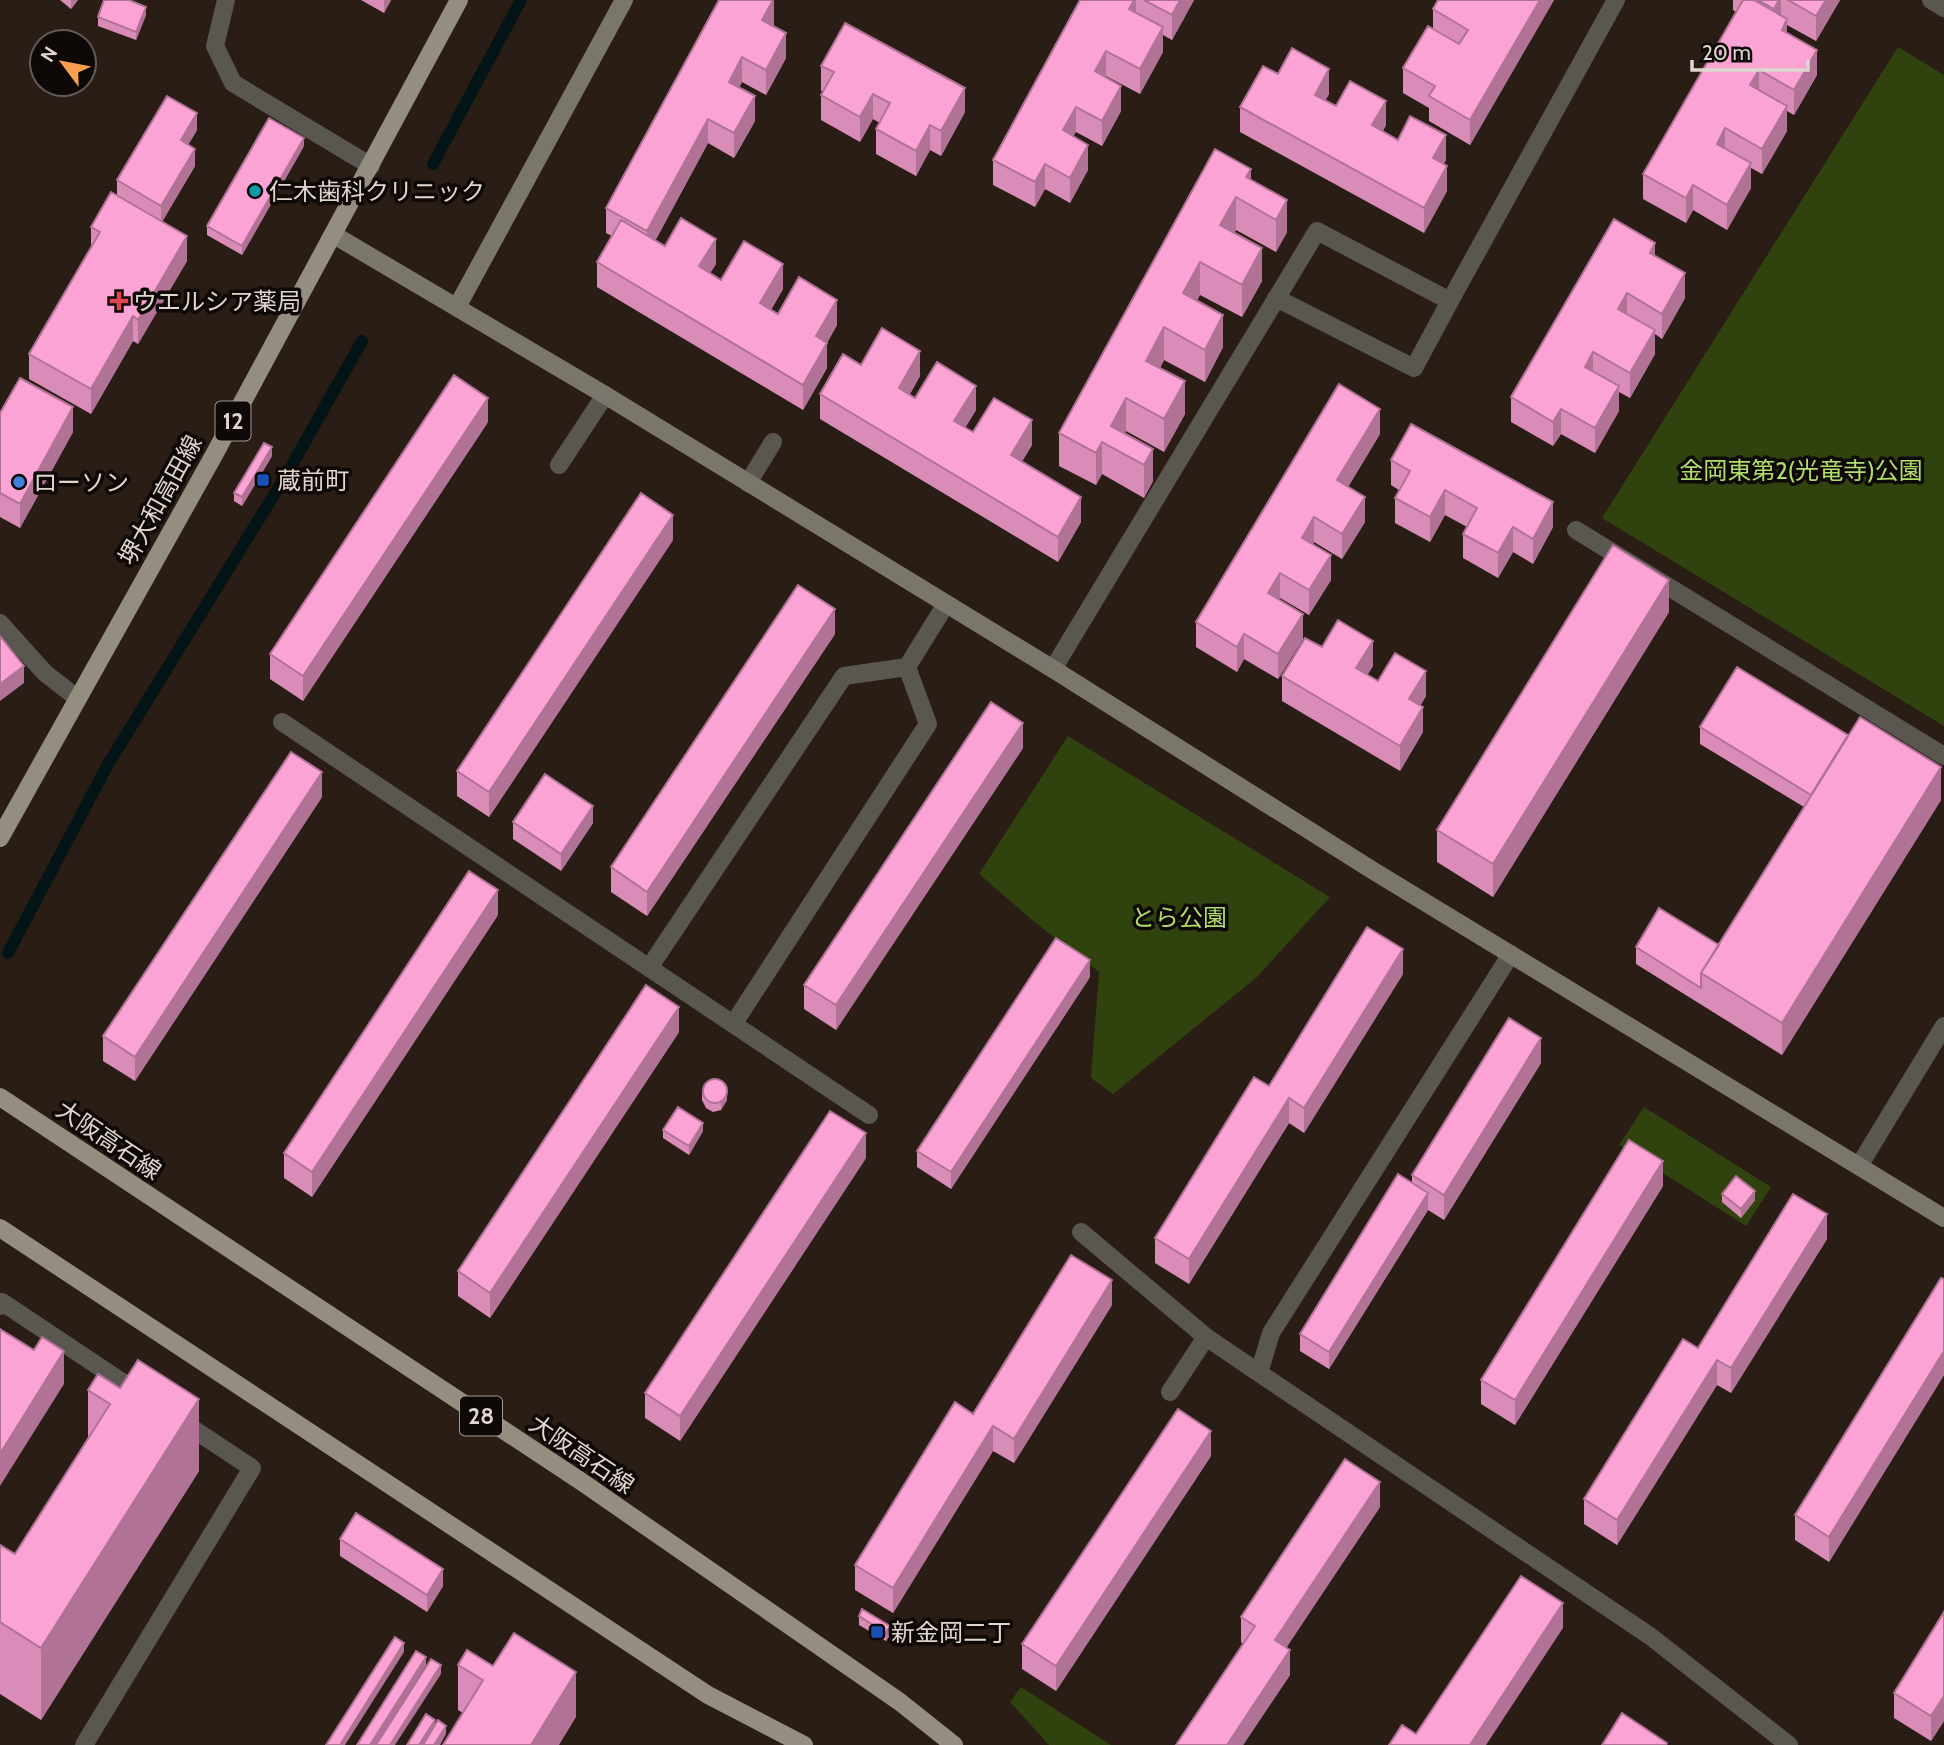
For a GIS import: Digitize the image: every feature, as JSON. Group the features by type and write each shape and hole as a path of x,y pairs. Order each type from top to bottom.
{"main road":[{"name":"堺大和高田線","path":"0,838 214,455 459,0"},
{"name":"大阪高石線","path":"0,1097 582,1482 900,1702 954,1745"},
{"path":"0,1227 708,1695 804,1745"}],"street":[{"path":"226,0 215,46 233,83 371,166"},
{"path":"457,307 624,0"},
{"path":"1276,298 1414,369 1616,0"},
{"path":"1931,0 1944,8"},
{"path":"1053,669 1317,231 1450,301"},
{"path":"334,234 605,395 1053,669 1372,870 1944,1218"},
{"path":"559,465 605,395"},
{"path":"748,483 774,442"},
{"path":"1576,530 1944,756"},
{"path":"907,667 946,604"},
{"path":"0,623 44,673 77,698"},
{"path":"649,968 844,676 907,667"},
{"path":"734,1023 928,724 907,667"},
{"path":"282,722 869,1115"},
{"path":"1259,1373 1271,1333 1511,954"},
{"path":"1859,1166 1944,1026"},
{"path":"1081,1232 1206,1337 1650,1636 1789,1745"},
{"path":"0,1306 2,1302 252,1468 84,1745"},
{"path":"1170,1392 1206,1337"}],"green space":[{"name":"金岡東第2(光竜寺)公園","path":"1898,47 1944,75 1944,726 1602,518"},
{"name":"とら公園","path":"1068,736 1330,897 1257,977 1113,1094 1091,1078 1099,972 1032,920 979,874"},
{"path":"1644,1107 1771,1187 1746,1226 1619,1145"},
{"path":"1021,1687 1111,1745 1049,1745 1010,1702"}],"building":[{"path":"104,0 129,0 146,7 136,32 98,17"},
{"path":"719,0 773,0 762,20 786,33 766,70 742,57 729,82 755,96 734,133 708,119 647,231 606,208"},
{"path":"1080,0 1134,0 1129,9 1163,27 1140,69 1106,51 1095,71 1121,86 1102,121 1076,107 1063,130 1088,145 1070,178 1045,164 1035,182 993,160"},
{"path":"1144,0 1180,0 1172,15"},
{"path":"1438,0 1540,0 1470,120 1429,96 1435,86 1403,68 1428,26 1459,44 1468,30 1433,9"},
{"path":"1743,0 1754,0 1787,19 1782,30 1817,50 1794,90 1759,70 1750,85 1787,106 1762,149 1725,128 1717,144 1751,163 1727,205 1693,185 1686,198 1643,174"},
{"path":"1758,0 1779,0 1774,9"},
{"path":"1788,0 1826,0 1816,16"},
{"path":"845,23 965,88 941,131 930,125 916,151 876,129 890,103 873,94 860,117 821,95 834,72 821,66"},
{"path":"1292,48 1329,69 1315,95 1336,106 1350,81 1386,101 1372,125 1398,140 1410,116 1446,135 1433,158 1447,166 1424,208 1240,107 1263,66 1278,74"},
{"path":"167,96 197,113 181,140 195,149 161,206 117,180"},
{"name":"仁木歯科クリニック","path":"269,118 304,138 242,246 207,226"},
{"path":"1215,149 1251,169 1246,177 1287,200 1276,220 1236,197 1220,225 1262,248 1242,285 1200,262 1183,293 1223,315 1205,350 1164,327 1146,361 1185,381 1164,419 1126,398 1111,426 1153,449 1144,465 1102,442 1096,453 1059,433"},
{"name":"ウエルシア薬局","path":"111,192 187,236 138,320 133,316 91,389 29,354 100,232 91,227"},
{"path":"681,218 716,239 699,266 721,280 744,241 783,264 760,303 778,314 799,277 837,300 816,336 827,343 803,385 597,262 621,220 665,246"},
{"path":"1614,219 1655,243 1650,253 1685,273 1662,314 1627,293 1618,309 1655,330 1630,373 1593,352 1585,367 1619,386 1595,428 1561,409 1553,422 1511,397"},
{"path":"882,328 920,351 899,388 915,398 937,362 976,386 954,421 973,432 994,398 1032,420 1011,455 1081,497 1058,537 820,394 843,354 861,365"},
{"path":"454,375 488,398 303,676 270,654"},
{"path":"20,378 73,407 20,504 0,493 0,413"},
{"path":"1339,384 1380,409 1337,480 1365,497 1342,534 1314,517 1302,538 1331,555 1309,590 1280,573 1268,593 1303,614 1278,654 1244,634 1237,647 1196,622"},
{"path":"1411,424 1553,502 1533,539 1513,527 1498,553 1463,534 1477,508 1445,490 1430,517 1395,498 1410,471 1391,460"},
{"path":"264,443 272,447 242,497 234,493"},
{"path":"641,493 673,515 489,792 457,771"},
{"path":"1613,545 1669,580 1493,864 1437,830"},
{"path":"798,585 835,609 647,892 611,867"},
{"path":"1338,620 1373,641 1356,668 1378,681 1395,653 1426,671 1409,699 1423,707 1400,746 1282,676 1305,638 1322,647"},
{"path":"0,636 24,666 0,684"},
{"path":"1737,667 1848,735 1811,795 1700,727"},
{"path":"991,702 1023,723 836,1005 804,985"},
{"path":"1860,717 1941,767 1782,1023 1701,973"},
{"path":"291,752 322,772 135,1057 103,1036"},
{"path":"545,774 593,806 561,854 513,822"},
{"path":"469,871 498,890 312,1172 284,1153"},
{"path":"1659,908 1719,945 1701,973 1701,988 1636,947"},
{"path":"1367,927 1403,949 1304,1108 1289,1098 1189,1259 1155,1238 1254,1077 1269,1086"},
{"path":"1056,938 1090,960 951,1172 917,1151"},
{"path":"646,985 679,1007 490,1293 458,1271"},
{"path":"1509,1018 1541,1038 1444,1195 1412,1175"},
{"path":"715,1079 726,1086 727,1091 720,1102 715,1103 704,1096 703,1091 710,1080"},
{"path":"678,1107 703,1123 689,1146 663,1130"},
{"path":"830,1111 866,1133 680,1416 645,1393"},
{"path":"1629,1140 1663,1161 1515,1400 1481,1380"},
{"path":"1398,1174 1428,1193 1329,1352 1300,1334"},
{"path":"1736,1176 1755,1191 1741,1209 1722,1194"},
{"path":"1793,1194 1827,1214 1731,1368 1717,1360 1617,1520 1584,1499 1683,1339 1698,1348"},
{"path":"1071,1255 1112,1280 1014,1439 993,1426 893,1588 855,1565 955,1402 973,1414"},
{"path":"1941,1278 1944,1279 1944,1351 1829,1537 1795,1515"},
{"path":"0,1329 34,1350 42,1337 64,1351 0,1454"},
{"path":"138,1360 199,1399 41,1648 0,1622 0,1545 15,1554 110,1404 88,1390 98,1374 120,1388"},
{"path":"1178,1409 1211,1431 1056,1666 1022,1644"},
{"path":"1345,1459 1380,1482 1275,1640 1290,1650 1227,1745 1176,1745 1255,1626 1241,1617"},
{"path":"356,1513 443,1569 427,1595 340,1539"},
{"path":"1521,1576 1563,1603 1470,1745 1389,1745 1402,1725 1416,1734"},
{"path":"862,1609 890,1626 886,1633 859,1616"},
{"path":"1944,1612 1944,1696 1931,1716 1894,1693"},
{"path":"514,1633 576,1672 531,1745 443,1745 483,1680 458,1665 467,1650 493,1666"},
{"path":"395,1637 404,1643 340,1745 326,1745"},
{"path":"416,1651 426,1657 370,1745 357,1745"},
{"path":"431,1659 441,1665 390,1745 376,1745"},
{"path":"1622,1713 1667,1743 1666,1745 1602,1745"},
{"path":"426,1714 435,1720 419,1745 407,1745"},
{"path":"438,1720 446,1726 434,1745 423,1745"}],"waterway":[{"path":"433,164 521,0"},
{"path":"8,953 107,766 288,472 362,341"}],"place":[{"name":"仁木歯科クリニック","path":"255,191"},
{"name":"ウエルシア薬局","path":"119,301"},
{"name":"蔵前町","path":"263,480"},
{"name":"ローソン","path":"19,482"},
{"name":"新金岡二丁","path":"877,1632"}]}
